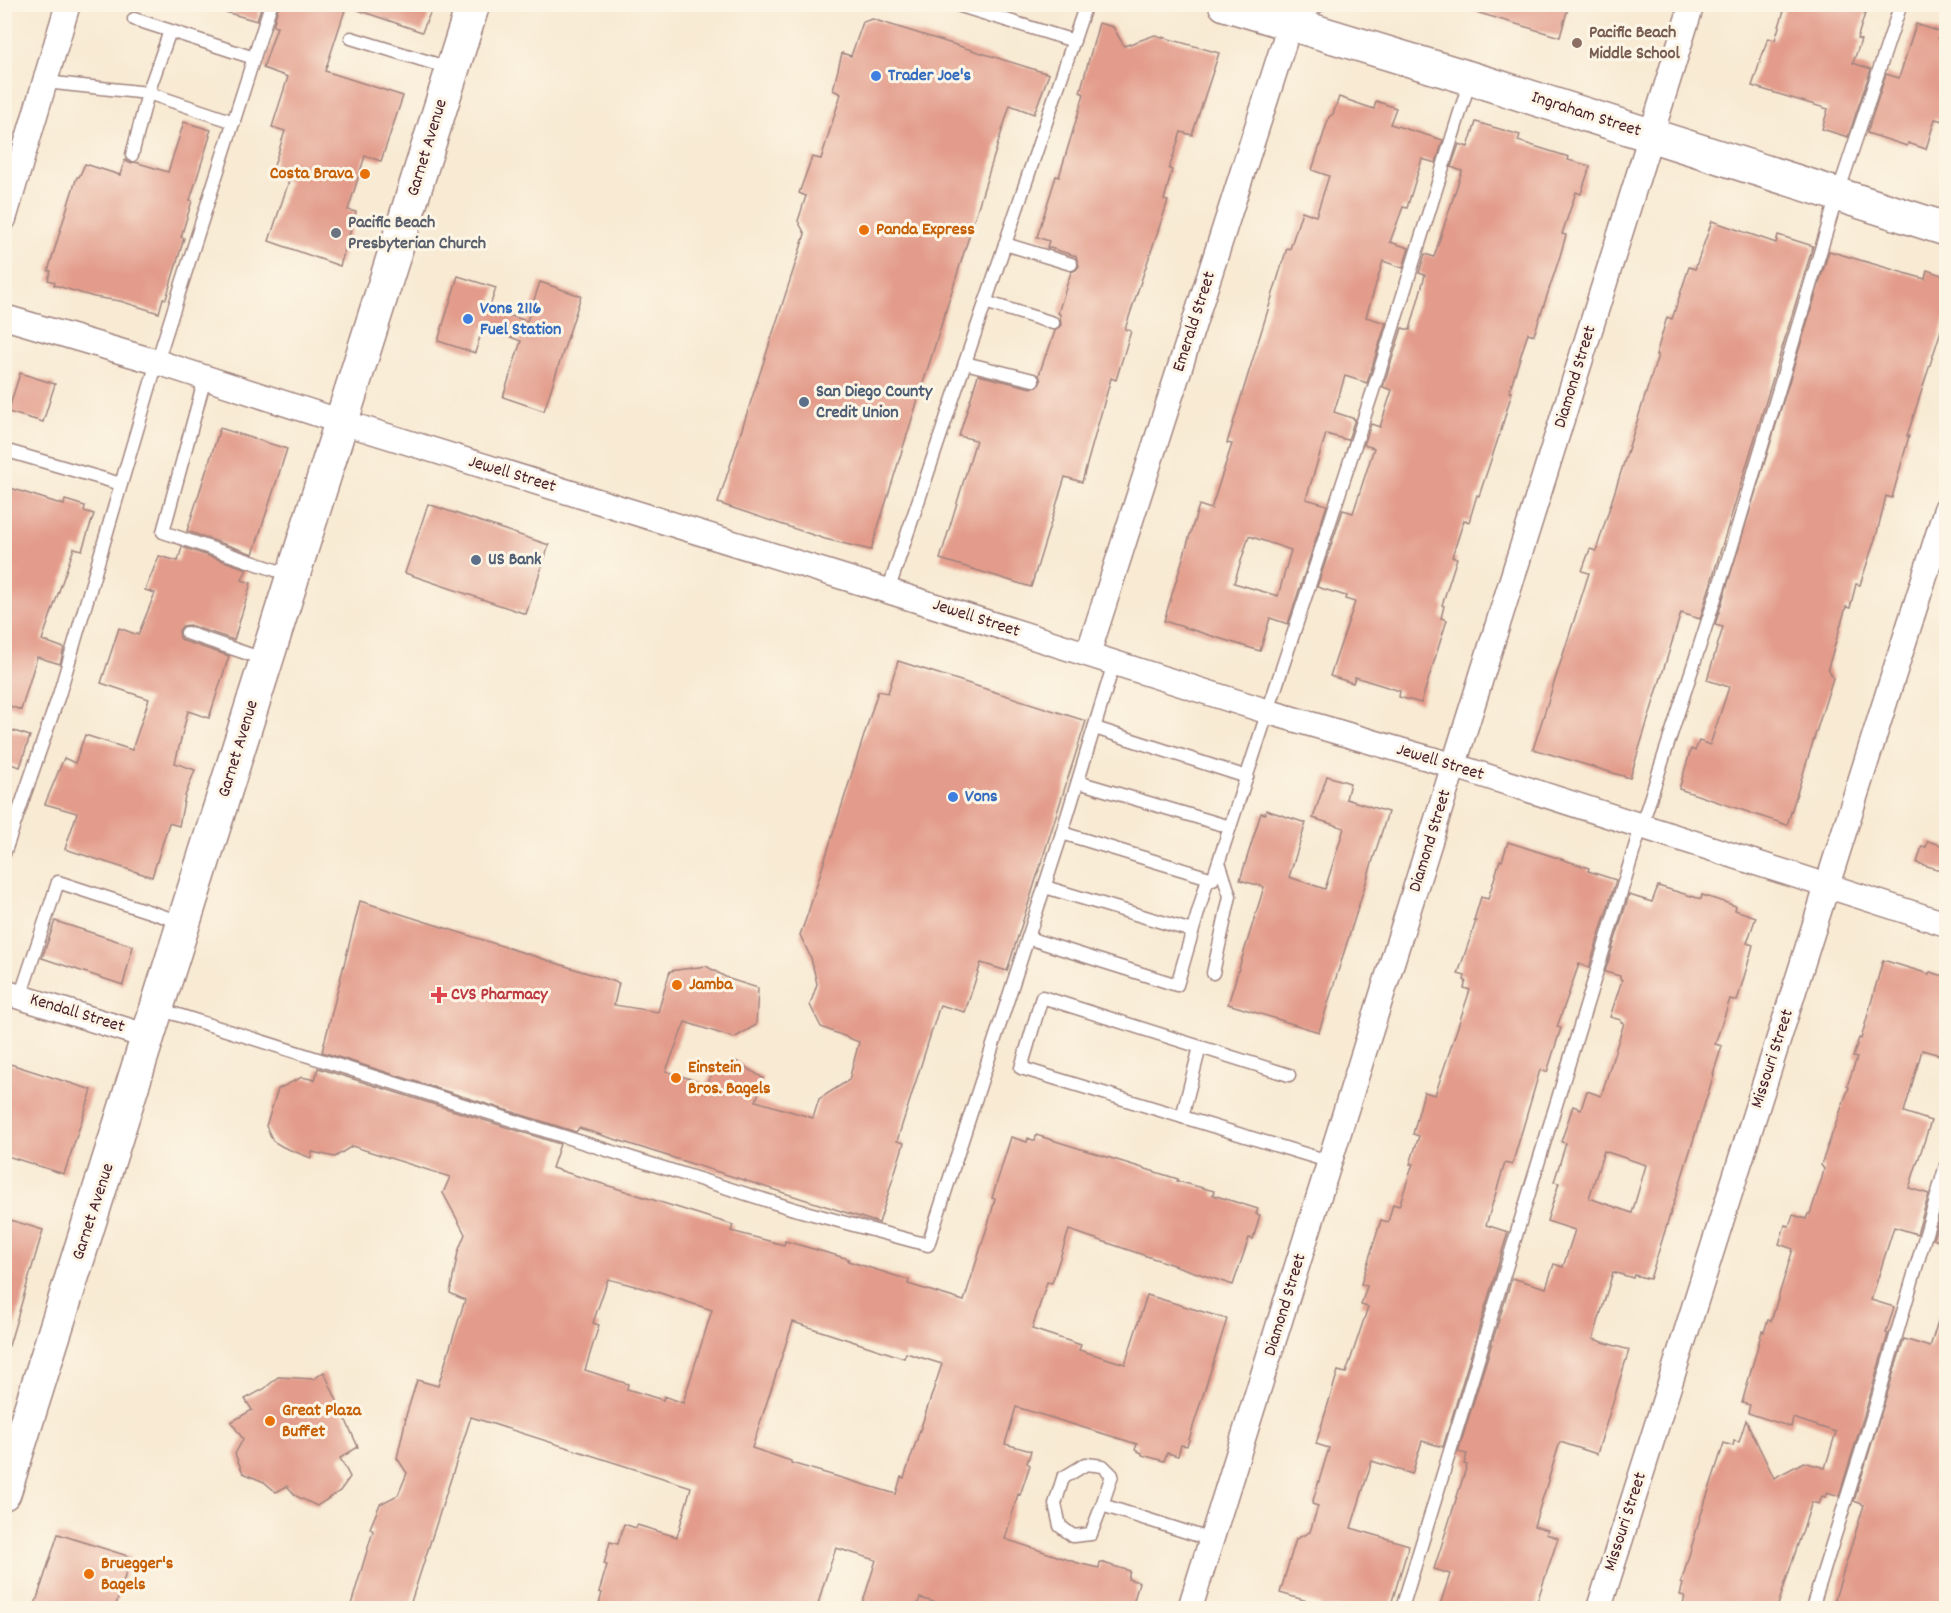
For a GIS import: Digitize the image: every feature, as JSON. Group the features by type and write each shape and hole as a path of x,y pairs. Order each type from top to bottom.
{"main road":[{"name":"Garnet Avenue","path":"6,1486 154,1023 473,4"},
{"name":"Ingraham Street","path":"1225,4 1947,229"}],"street":[{"path":"4,219 68,4"},
{"name":"Diamond Street","path":"1190,1608 1692,4"},
{"name":"Emerald Street","path":"1088,654 1290,24"},
{"name":"Jewell Street","path":"4,317 157,362 1269,712 1455,766 1947,924"},
{"name":"Missouri Street","path":"1599,1608 1947,509"},
{"name":"Kendall Street","path":"12,994 154,1023"}],"lane":[{"path":"4,854 59,694 157,362 271,4"},
{"path":"954,4 1074,41"},
{"path":"888,591 1086,4"},
{"path":"1290,24 1321,4"},
{"path":"1402,1608 1641,827 1730,552 1837,195 1901,4"},
{"path":"134,19 254,58"},
{"path":"132,155 148,93 170,31"},
{"path":"351,38 453,69"},
{"path":"1028,938 1178,985 1192,931 1210,878 1219,862 1269,712 1471,79"},
{"path":"45,82 148,93 234,122"},
{"path":"1005,244 1071,264"},
{"path":"986,302 1053,322"},
{"path":"965,363 1033,380"},
{"path":"206,378 163,532 294,577"},
{"path":"4,450 121,484"},
{"path":"187,633 267,660"},
{"path":"154,1023 794,1209 928,1245 1045,887 1114,663"},
{"path":"1095,728 1247,777"},
{"path":"1078,782 1230,827"},
{"path":"1062,833 1210,878"},
{"path":"1213,973 1230,896 1219,862"},
{"path":"12,994 58,882 185,924"},
{"path":"1045,887 1192,931"},
{"path":"1289,1075 1042,997 1021,1068 1331,1162"},
{"path":"1182,1117 1200,1047"},
{"path":"1812,1608 1875,1408 1947,1166"},
{"path":"1086,1464 1103,1466 1112,1475 1102,1505 1091,1534 1073,1536 1060,1526 1054,1504 1063,1478 1086,1464"},
{"path":"1102,1505 1212,1539"}],"building":[{"path":"219,4 262,4 257,21 218,10"},
{"path":"279,4 347,4 325,71 403,96 381,161 365,156 348,210 356,212 340,266 269,241 289,181 271,175 285,131 272,127 288,77 263,68 277,27 273,26"},
{"path":"353,4 434,4 422,32 352,8"},
{"path":"1470,4 1569,4 1560,37 1469,10"},
{"path":"1786,4 1868,4 1857,39 1861,40 1853,63 1871,69 1848,137 1822,129 1828,109 1752,86 1768,38 1775,40"},
{"path":"872,19 1049,74 1034,114 1010,105 871,550 825,539 718,503 805,234 798,221 806,196 799,193 812,157 821,159 841,94 833,90 842,53 851,56 863,22"},
{"path":"1099,23 1113,27 1124,46 1155,35 1219,53 1192,135 1181,132 1169,169 1172,170 1164,200 1168,201 1125,329 1131,331 1116,380 1111,378 1082,482 1065,477 1031,587 940,559 976,440 959,436 978,375 1031,388 1039,385 1041,381 1039,375 1046,354 1055,331 1061,325 1058,313 1071,272 1079,266 1076,256 1047,247 1049,241 1037,237 1056,176 1059,177 1084,94 1080,92"},
{"path":"1916,24 1940,32 1938,38 1947,41 1947,122 1935,119 1926,149 1908,143 1907,146 1867,133 1886,74 1899,78"},
{"path":"1339,97 1374,109 1376,101 1396,108 1390,124 1443,140 1436,163 1422,159 1407,208 1403,207 1390,242 1409,248 1403,268 1383,261 1366,317 1386,323 1367,383 1345,376 1334,412 1355,419 1348,440 1326,434 1306,499 1327,505 1288,624 1270,618 1260,651 1164,621 1199,505 1211,509 1232,444 1227,443 1287,248 1290,249 1302,211 1316,216 1329,176 1312,170 1329,117 1333,114","holes":["1249,536 1291,550 1278,596 1234,583"]},
{"path":"184,122 211,130 190,200 192,201 181,237 184,238 166,299 163,298 159,313 54,285 55,282 48,280 51,271 48,271 77,177 85,164 120,175 125,160 129,163 135,162 168,172"},
{"path":"1476,122 1520,135 1518,141 1590,166 1581,194 1576,192 1562,234 1566,235 1534,335 1528,333 1509,392 1512,392 1501,430 1479,496 1477,495 1469,522 1464,520 1452,557 1457,558 1442,605 1444,606 1441,618 1447,620 1421,703 1399,697 1400,691 1355,677 1353,683 1330,676 1355,602 1345,599 1346,596 1317,587 1343,510 1353,513 1374,448 1364,445 1371,424 1380,427 1392,390 1383,387 1402,328 1410,330 1425,275 1419,273 1425,254 1434,257 1462,171 1451,167 1459,144 1468,147"},
{"path":"1712,221 1776,243 1778,235 1813,246 1700,619 1681,613 1630,778 1533,749 1589,573 1582,571 1590,549 1596,551 1658,355 1656,355 1667,317 1672,319 1689,267 1695,269"},
{"path":"1829,251 1925,279 1927,270 1947,277 1947,312 1907,436 1909,436 1892,498 1886,496 1860,585 1856,584 1850,608 1846,607 1828,668 1833,678 1787,825 1679,789 1691,749 1695,751 1699,741 1710,745 1729,687 1707,680 1723,627 1715,625"},
{"name":"Vons 2116 Fuel Station","path":"458,276 496,288 489,309 527,321 540,282 581,296 544,411 503,397 521,341 483,327 475,353 438,341"},
{"path":"20,373 55,384 43,422 8,412"},
{"path":"220,428 287,449 253,554 187,531"},
{"path":"4,486 64,505 65,500 85,506 84,511 94,514 82,550 74,548 42,640 64,648 60,664 37,657 21,710 4,704"},
{"path":"428,504 549,545 526,614 405,573"},
{"path":"182,547 247,569 242,580 251,583 234,640 189,625 182,626 179,631 180,638 184,641 229,656 209,718 188,711 175,763 195,770 185,796 179,826 169,823 152,877 65,849 77,813 45,804 64,758 75,763 85,735 132,750 149,699 101,683 119,628 138,635 155,593 145,590 159,556 178,561"},
{"path":"898,661 1086,721 1007,971 981,963 965,1012 940,1005 897,1141 904,1143 879,1223 579,1128 576,1132 322,1052 360,901 619,983 614,1005 658,1012 670,971 706,966 729,979 758,988 756,1025 734,1038 685,1022 666,1071 706,1084 712,1074 736,1061 763,1078 756,1101 813,1118 819,1099 849,1080 859,1042 821,1027 810,1005 817,984 811,958 800,935 878,691 888,693"},
{"path":"4,728 30,736 20,767 4,762"},
{"path":"1327,776 1350,783 1346,799 1388,812 1319,1032 1228,1004 1264,887 1240,880 1261,813 1265,814 1266,810 1306,823 1289,877 1325,889 1344,828 1313,818"},
{"path":"1928,841 1947,847 1947,872 1917,863 1922,846 1926,847"},
{"path":"1508,842 1589,868 1588,871 1616,880 1589,968 1579,964 1557,1027 1561,1028 1547,1072 1540,1070 1512,1165 1505,1163 1486,1225 1508,1232 1443,1447 1422,1441 1412,1474 1372,1461 1351,1528 1409,1545 1390,1608 1320,1608 1321,1605 1280,1593 1296,1539 1310,1532 1318,1506 1312,1504 1329,1448 1316,1444 1338,1371 1346,1373 1368,1307 1361,1305 1367,1286 1361,1284 1381,1220 1388,1222 1393,1204 1399,1206 1413,1164 1410,1164 1419,1136 1413,1134 1424,1092 1435,1095 1470,990 1464,988 1465,976 1458,974 1476,921 1474,920 1481,897 1488,899"},
{"path":"1658,886 1701,899 1702,895 1736,906 1735,910 1756,917 1747,943 1753,945 1737,1001 1730,999 1715,1044 1722,1046 1650,1279 1634,1275 1633,1278 1613,1272 1593,1339 1629,1350 1597,1454 1560,1442 1534,1526 1548,1530 1546,1534 1558,1538 1535,1608 1439,1608 1450,1574 1434,1569 1467,1465 1464,1464 1467,1454 1458,1452 1512,1278 1546,1288 1554,1264 1563,1267 1575,1230 1547,1221 1559,1183 1554,1182 1566,1143 1561,1142 1573,1106 1581,1109 1587,1091 1601,1096 1624,1023 1610,1017 1622,980 1620,976 1605,972 1629,895 1652,902","holes":["1604,1151 1646,1165 1632,1213 1589,1198"]},
{"path":"55,921 133,946 123,985 42,958"},
{"path":"1883,960 1947,977 1947,1057 1922,1050 1904,1112 1931,1121 1909,1188 1929,1194 1917,1234 1894,1227 1871,1300 1894,1307 1867,1406 1839,1496 1827,1492 1825,1497 1822,1496 1819,1504 1812,1502 1777,1608 1687,1608 1688,1606 1683,1604 1685,1596 1680,1595 1683,1584 1681,1583 1724,1443 1733,1446 1734,1441 1739,1442 1746,1420 1774,1478 1804,1462 1825,1468 1836,1432 1793,1418 1791,1427 1748,1413 1750,1405 1742,1403 1762,1331 1764,1332 1768,1320 1771,1321 1793,1249 1779,1244 1785,1225 1789,1226 1793,1215 1806,1219 1810,1214 1822,1178 1824,1169 1821,1165 1849,1087 1847,1086 1857,1058 1853,1057 1859,1038 1861,1039"},
{"path":"4,1062 92,1090 64,1174 4,1155"},
{"path":"318,1068 560,1144 552,1168 733,1225 731,1231 784,1245 785,1241 849,1259 848,1261 909,1280 908,1284 964,1301 990,1218 995,1199 992,1198 1011,1137 1027,1142 1028,1138 1035,1141 1036,1135 1214,1191 1213,1195 1258,1209 1256,1214 1260,1215 1253,1239 1249,1238 1233,1285 1069,1230 1052,1283 1047,1282 1032,1329 1081,1345 1079,1350 1125,1364 1147,1295 1227,1319 1187,1446 1181,1445 1178,1456 1167,1453 1164,1461 1142,1455 1135,1450 1137,1444 1016,1407 1005,1444 1031,1451 1027,1463 1030,1465 1020,1495 1018,1494 1005,1539 1081,1564 1099,1568 1100,1562 1130,1571 1128,1579 1139,1582 1132,1608 954,1608 920,1598 916,1608 861,1608 876,1560 836,1548 817,1608 598,1608 602,1593 599,1592 607,1565 604,1564 610,1542 618,1544 624,1524 636,1528 637,1525 677,1537 691,1487 471,1417 409,1608 350,1608 373,1531 370,1528 380,1504 398,1495 407,1473 397,1458 405,1419 417,1380 438,1386 465,1300 450,1293 458,1252 465,1234 443,1193 450,1177 352,1146 335,1157 312,1152 311,1158 273,1141 266,1126 278,1089 302,1077 315,1080","holes":["608,1279 712,1310 683,1403 664,1396 663,1400 627,1389 628,1384 585,1370 599,1325 593,1323","793,1322 904,1358 906,1353 942,1364 904,1478 901,1477 896,1494 791,1463 791,1461 752,1448"]},
{"path":"1945,1199 1947,1200 1947,1244 1933,1239"},
{"path":"4,1218 43,1230 9,1346 4,1345"},
{"path":"1942,1308 1947,1309 1947,1608 1845,1608 1833,1605 1864,1505 1854,1501 1904,1339 1930,1347"},
{"path":"324,1372 358,1447 340,1458 350,1477 340,1491 317,1506 296,1496 287,1486 276,1492 264,1482 243,1473 235,1454 243,1439 231,1422 252,1410 245,1399 264,1389 278,1377 314,1379"},
{"path":"58,1534 131,1557 115,1608 34,1608"}],"place":[{"name":"Pacific Beach Middle School","path":"1577,43"},
{"name":"Trader Joe's","path":"876,76"},
{"name":"Costa Brava","path":"365,174"},
{"name":"Panda Express","path":"864,230"},
{"name":"Pacific Beach Presbyterian Church","path":"336,233"},
{"name":"Vons 2116 Fuel Station","path":"468,319"},
{"name":"San Diego County Credit Union","path":"804,402"},
{"name":"US Bank","path":"476,560"},
{"name":"Vons","path":"953,797"},
{"name":"Jamba","path":"677,985"},
{"name":"CVS Pharmacy","path":"439,995"},
{"name":"Einstein Bros. Bagels","path":"676,1078"},
{"name":"Great Plaza Buffet","path":"270,1421"},
{"name":"Bruegger's Bagels","path":"89,1574"}]}
